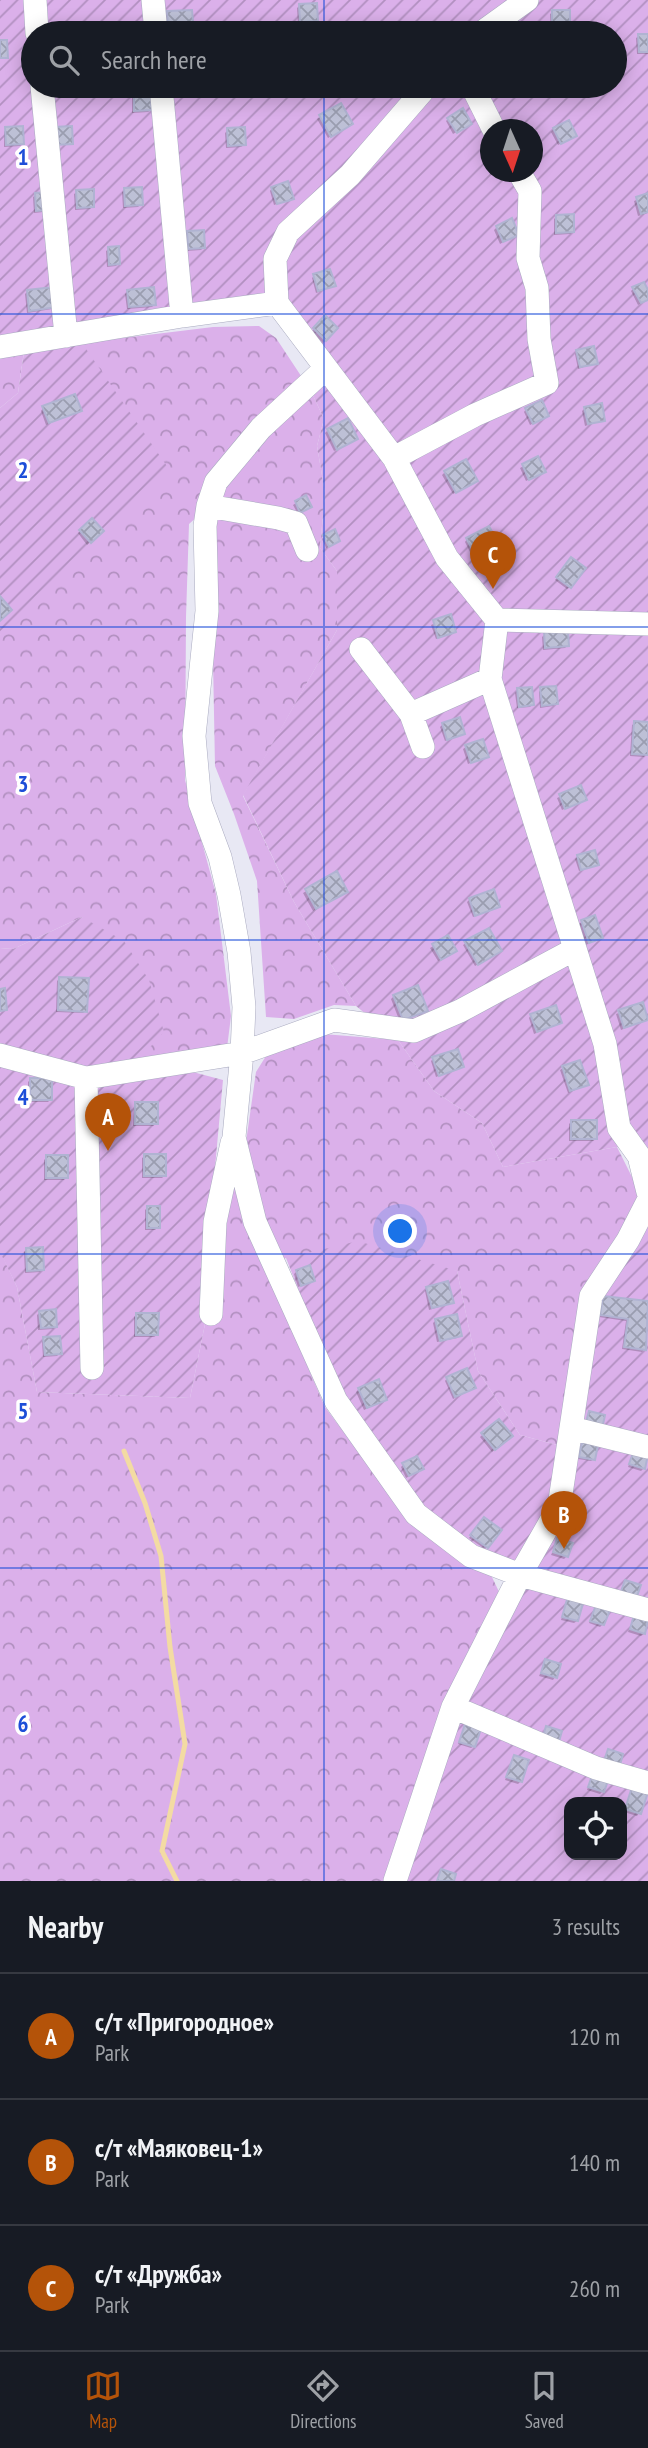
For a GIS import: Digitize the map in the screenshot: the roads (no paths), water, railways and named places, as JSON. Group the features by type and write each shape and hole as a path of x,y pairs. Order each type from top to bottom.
{"street":[{"path":"35,0 36,21"},
{"path":"153,0 155,21"},
{"path":"498,21 527,0"},
{"path":"42,98 66,336"},
{"path":"162,98 182,316"},
{"path":"417,98 350,175 288,232 275,259 277,303 394,458 447,558 497,620 490,680 605,1044 619,1128 639,1156 648,1192"},
{"path":"478,98 488,119"},
{"path":"394,458 475,415 547,383 538,339 537,288 528,258 530,191 525,182"},
{"path":"0,347 277,303"},
{"path":"211,1314 215,1222 234,1137 244,1007 239,952 229,895 220,857 200,803 194,736 199,667 207,611 205,526 216,482 261,428 326,368"},
{"path":"208,506 296,523 307,550"},
{"path":"497,620 648,624"},
{"path":"362,649 411,714 423,747"},
{"path":"411,714 490,680"},
{"path":"0,1055 86,1078 242,1053 334,1020 414,1031 460,1011 575,949"},
{"path":"86,1078 92,1368"},
{"path":"234,1137 256,1222 336,1401 416,1514 471,1556 520,1575 648,1610"},
{"path":"400,1880 453,1707 520,1575 559,1507 591,1296 628,1240 648,1201"},
{"path":"571,1429 648,1447"},
{"path":"453,1707 596,1768 648,1783"}],"waterway":[{"path":"124,1451 145,1503 161,1556 170,1647 185,1744 162,1851 177,1881"}],"place":[{"name":"с/т «Дружба»","path":"493,589"},
{"name":"с/т «Пригородное»","path":"108,1151"},
{"name":"с/т «Маяковец-1»","path":"564,1549"}]}
